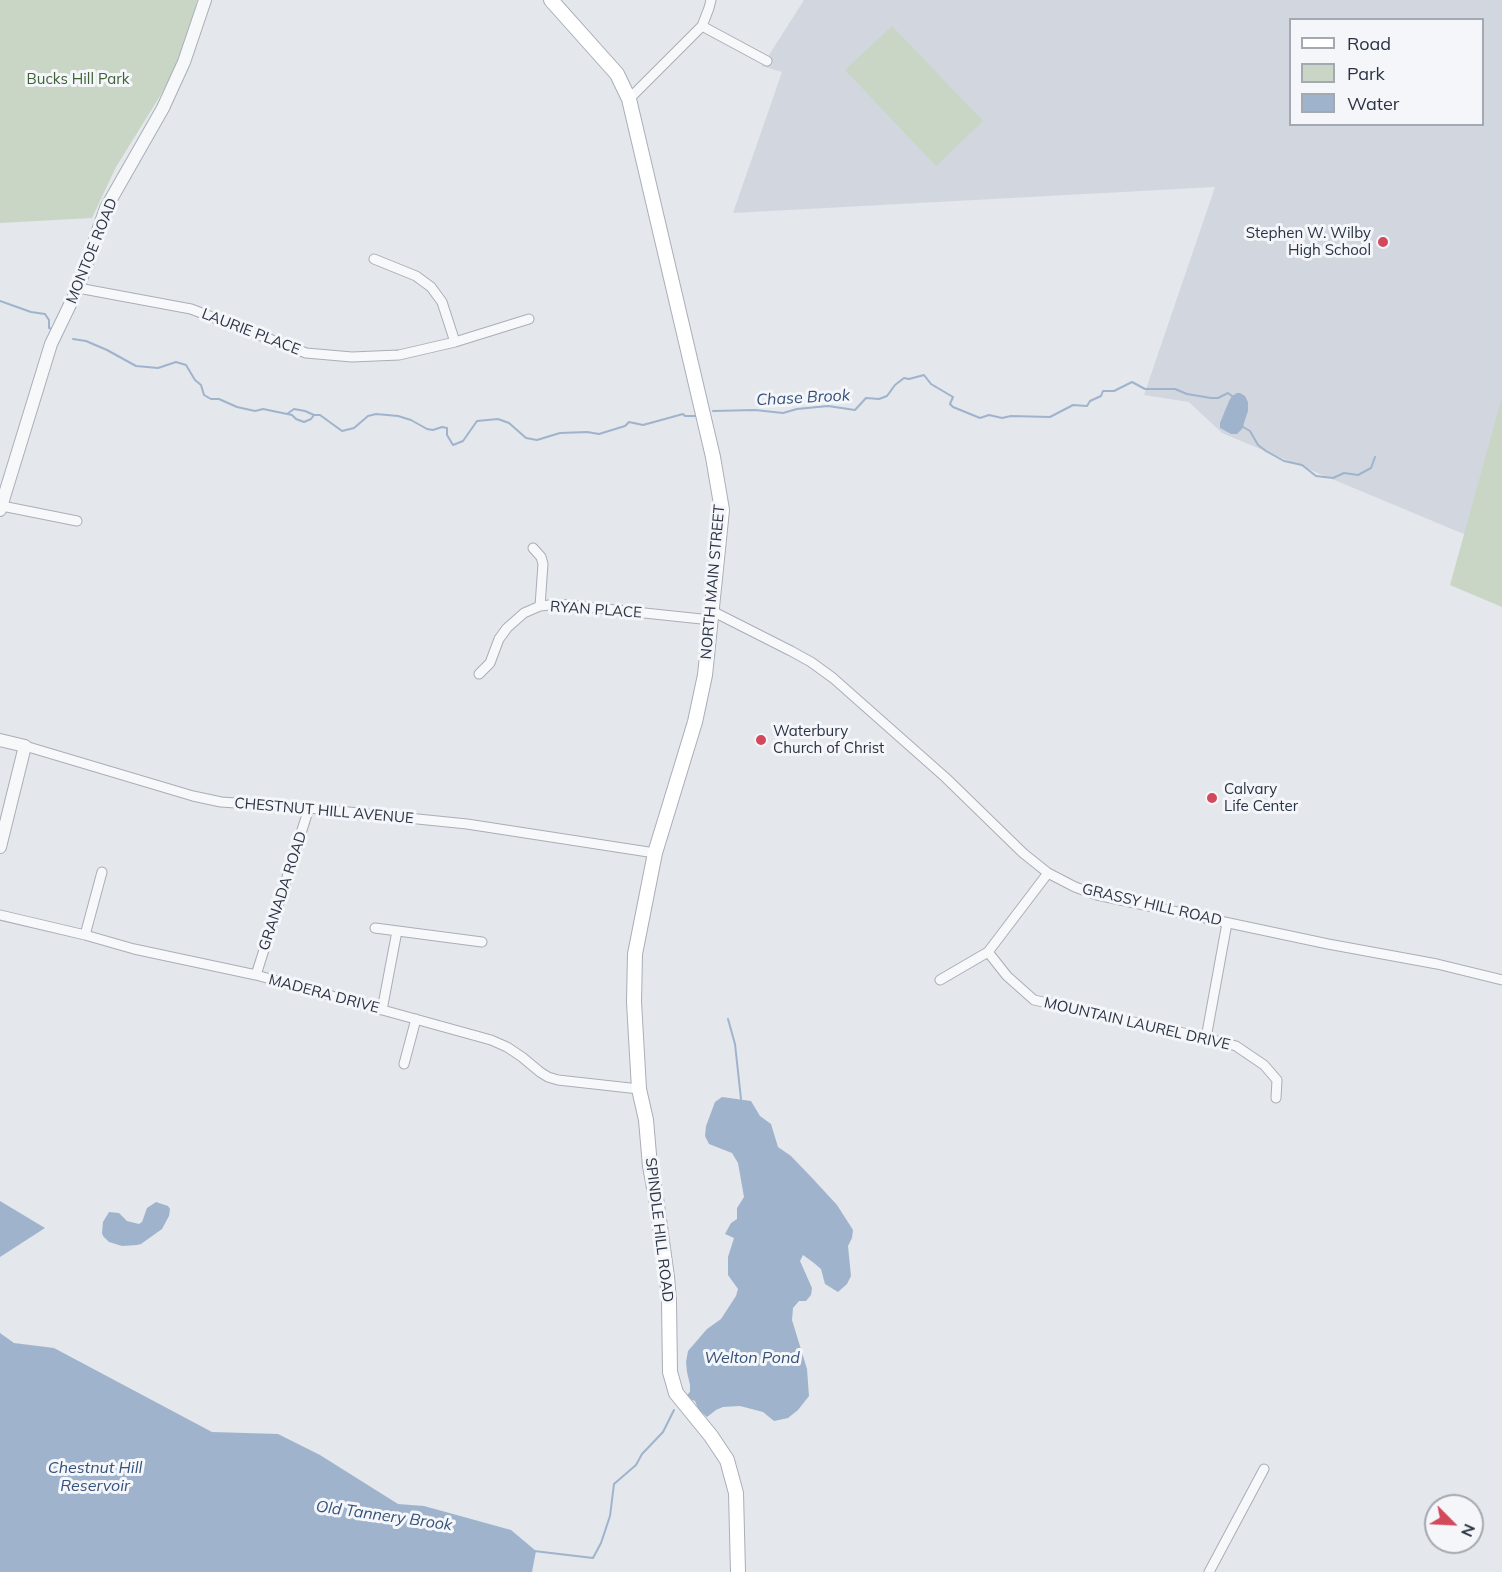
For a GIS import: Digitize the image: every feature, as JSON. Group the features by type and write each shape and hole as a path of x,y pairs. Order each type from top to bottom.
{"main road":[{"name":"NORTH MAIN STREET","path":"551,0 617,74 629,99 715,467 722,510 705,675 695,722 655,853 635,954 634,1002 639,1089 646,1120"},
{"name":"SPINDLE HILL ROAD","path":"646,1120 650,1166 667,1277 669,1372 676,1393 711,1436 727,1461 736,1493 738,1572"}],"street":[{"name":"MONTOE ROAD","path":"1,508 51,344 78,288 106,208 163,108 184,62 205,0"},
{"path":"629,99 702,26 711,0"},
{"path":"702,26 767,61"},
{"path":"374,259 416,276 431,287 442,302 455,342"},
{"name":"LAURIE PLACE","path":"78,288 191,309 306,353 352,357 399,355 455,342 529,319"},
{"path":"1,508 76,520"},
{"path":"533,548 541,557 543,564 540,606"},
{"name":"RYAN PLACE","path":"480,674 490,663 499,639 507,628 524,613 540,606 559,604 711,616"},
{"name":"GRASSY HILL ROAD","path":"711,616 801,656 834,678 946,778 1023,853 1048,873 1075,887 1097,895 1328,944 1437,964 1502,980"},
{"name":"CHESTNUT HILL AVENUE","path":"0,740 221,802 309,808 467,824 655,853"},
{"path":"0,847 25,746"},
{"name":"GRANADA ROAD","path":"256,975 309,808"},
{"path":"85,935 102,872"},
{"path":"940,980 988,952 1048,873"},
{"name":"MADERA DRIVE","path":"0,915 134,949 256,975 491,1040 522,1056 548,1077 558,1080 639,1089"},
{"path":"1206,1038 1227,923"},
{"path":"375,928 482,942"},
{"path":"382,1010 397,931"},
{"name":"MOUNTAIN LAUREL DRIVE","path":"988,952 1007,976 1034,1000 1236,1046 1264,1065 1277,1080 1276,1098"},
{"path":"405,1064 416,1019"},
{"path":"1209,1572 1264,1469"}],"shaded area":[{"path":"804,0 1502,0 1502,550 1222,433 1189,402 1144,395 1215,187 733,213 782,72 762,66"}],"green space":[{"name":"Bucks Hill Park","path":"0,0 197,0 186,49 116,167 92,218 0,223"},
{"path":"892,26 983,121 936,166 845,70"},
{"path":"1502,397 1502,607 1450,585"}],"water":[{"path":"1237,393 1245,396 1248,411 1242,429 1237,434 1231,434 1220,428 1220,423 1229,401"},
{"name":"Welton Pond","path":"722,1097 751,1101 760,1116 771,1124 778,1147 791,1156 837,1205 853,1230 848,1246 851,1276 847,1284 838,1292 825,1284 821,1269 814,1263 803,1255 800,1261 812,1288 811,1295 806,1301 799,1301 793,1308 792,1320 807,1369 809,1396 788,1418 774,1421 763,1412 740,1406 723,1407 707,1417 698,1409 695,1401 686,1396 690,1392 686,1362 688,1351 707,1329 721,1319 738,1289 728,1275 728,1257 734,1238 725,1234 731,1223 737,1219 737,1208 744,1197 738,1163 732,1153 709,1144 705,1136 706,1126 715,1102"},
{"path":"0,1201 45,1228 0,1257"},
{"path":"156,1202 168,1206 169,1216 162,1229 141,1244 122,1246 109,1242 103,1236 103,1222 109,1212 119,1213 127,1221 139,1224 147,1208"},
{"name":"Chestnut Hill Reservoir","path":"0,1333 14,1343 54,1348 212,1432 278,1434 320,1455 398,1504 424,1506 511,1530 536,1551 532,1572 0,1572"}],"waterway":[{"name":"Chase Brook","path":"0,301 31,312 45,314 49,320 49,328 52,329"},
{"name":"Chase Brook","path":"73,339 86,341 136,366 158,368 176,362 186,365 201,385 204,395 237,407 292,415 304,422 314,415 320,415 342,431 354,428 368,416 376,414 398,416 427,429 447,428 447,435 453,445 463,441 477,421 498,419 509,423 526,438 537,440 560,433 599,434 625,426 629,422 643,425 683,414 696,416"},
{"name":"Chase Brook","path":"713,411 755,410 783,413 797,409 828,406 855,410 866,398 879,399 887,396 904,378 924,375 931,384 953,397 950,404 953,407 980,418 989,415 1002,418 1011,416 1050,417 1073,405 1087,406 1090,401 1101,396 1103,391 1114,391 1132,382 1145,389 1175,389 1187,394 1211,398 1218,398 1228,393 1232,396"},
{"path":"287,414 294,409 314,415"},
{"name":"Chase Brook","path":"1242,424 1250,431 1258,445 1266,451 1284,461 1302,465 1316,476 1333,478 1344,473 1358,475 1371,468 1375,457"},
{"name":"Old Tannery Brook","path":"728,1019 735,1044 741,1099"},
{"name":"Old Tannery Brook","path":"534,1551 593,1558 610,1516 614,1484 636,1465 642,1454 663,1432 674,1410"}],"place":[{"name":"Stephen W. Wilby High School","path":"1383,242"},
{"name":"Waterbury Church of Christ","path":"761,740"},
{"name":"Calvary Life Center","path":"1212,798"}]}
